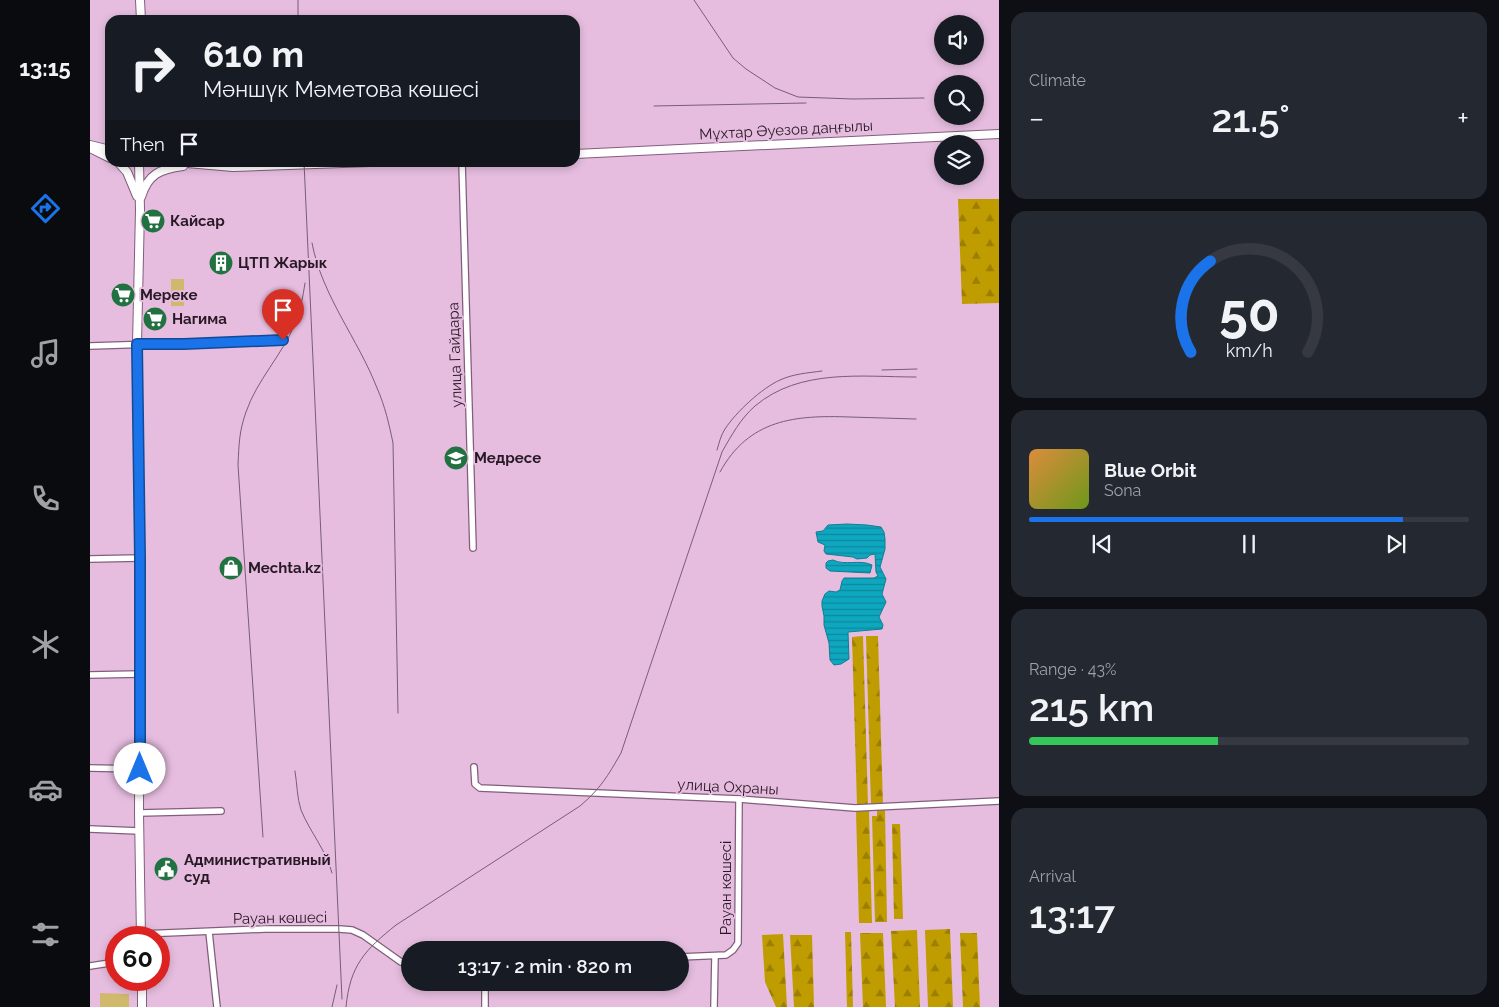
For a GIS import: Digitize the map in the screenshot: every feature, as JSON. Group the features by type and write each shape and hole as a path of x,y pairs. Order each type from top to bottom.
{"main road":[{"path":"140,0 140,15"},
{"name":"Мұхтар Әуезов даңғылы","path":"580,154 999,134"},
{"path":"90,145 105,144"},
{"path":"90,145 105,149"},
{"path":"90,145 105,155"},
{"path":"122,167 132,182 140,207"},
{"path":"139,167 137,344 140,558 139,831 141,926"},
{"path":"140,207 145,186 155,174 165,169 176,167"},
{"path":"142,991 142,1007"}],"street":[{"name":"улица Гайдара","path":"462,167 473,548"},
{"path":"90,346 283,340"},
{"path":"90,559 140,558"},
{"path":"90,675 140,674"},
{"name":"улица Охраны","path":"474,767 475,784 480,788 739,799 855,808 999,801"},
{"path":"90,768 140,769"},
{"name":"Рауан көшесі","path":"689,957 726,955 734,950 738,943 739,799"},
{"path":"139,813 221,811"},
{"path":"90,829 139,831"},
{"name":"Рауан көшесі","path":"170,934 266,929 339,928 352,930 363,935 401,962"},
{"path":"209,932 217,1007"},
{"path":"714,1007 715,956"},
{"path":"90,966 105,964"},
{"path":"486,991 486,1007"}],"green space":[{"path":"958,199 999,199 999,303 962,304"},
{"path":"863,636 868,805 857,805 852,637"},
{"path":"866,636 878,636 883,805 871,805"},
{"path":"877,810 885,810 887,922 875,922 872,816 877,816"},
{"path":"856,811 869,811 872,923 859,923"},
{"path":"892,824 900,824 903,919 894,919"},
{"path":"950,929 953,1007 928,1007 925,930"},
{"path":"917,930 920,1007 895,1007 891,931"},
{"path":"845,932 851,932 853,1007 847,1007"},
{"path":"860,933 883,933 886,1007 863,1007"},
{"path":"960,933 977,933 980,1007 963,1007"},
{"path":"783,934 787,1007 776,1007 765,982 762,935"},
{"path":"790,935 812,935 814,1007 794,1007"}],"shaded area":[{"path":"171,279 184,279 184,306 171,306"},
{"path":"100,993 129,994 129,1007 100,1007"}],"water":[{"path":"847,524 881,527 884,532 885,549 880,567 886,579 882,594 886,602 879,617 883,625 882,629 848,632 849,659 841,664 834,665 830,660 829,643 824,625 822,601 825,594 829,591 836,592 840,590 844,578 874,578 878,576 875,554 867,558 857,559 826,554 824,551 825,545 818,542 816,532 823,531 828,525"},
{"path":"833,560 872,565 870,573 830,571 826,568 826,563"}],"railway":[{"path":"298,0 298,15"},
{"path":"694,0 733,58 775,88 798,97 853,99 924,98"},
{"path":"654,106 806,103"},
{"path":"304,167 342,999"},
{"path":"312,243 317,262 332,299 380,395 393,443 398,713"},
{"path":"263,837 238,465 239,444 246,412 256,389 295,324 305,283"},
{"path":"882,370 917,369"},
{"path":"717,450 722,434 730,422 750,401 765,389 790,376 822,371"},
{"path":"346,1007 348,992 355,969 368,951 385,934 580,806 593,794 608,775 621,753 722,452 745,416 755,406 773,394 792,385 811,380 853,376 916,377"},
{"path":"720,472 732,454 745,441 759,431 775,424 811,417 916,419"},
{"path":"295,771 301,810 326,857 332,873"},
{"path":"332,1007 337,985"}],"place":[{"name":"Кайсар","path":"153,221"},
{"name":"ЦТП Жарык","path":"221,263"},
{"name":"Мереке","path":"123,295"},
{"name":"Нагима","path":"155,319"},
{"name":"Медресе","path":"456,458"},
{"name":"Mechta.kz","path":"231,568"},
{"name":"Административный суд","path":"166,869"}],"route":[{"path":"140,769 137,344 283,340"}]}
